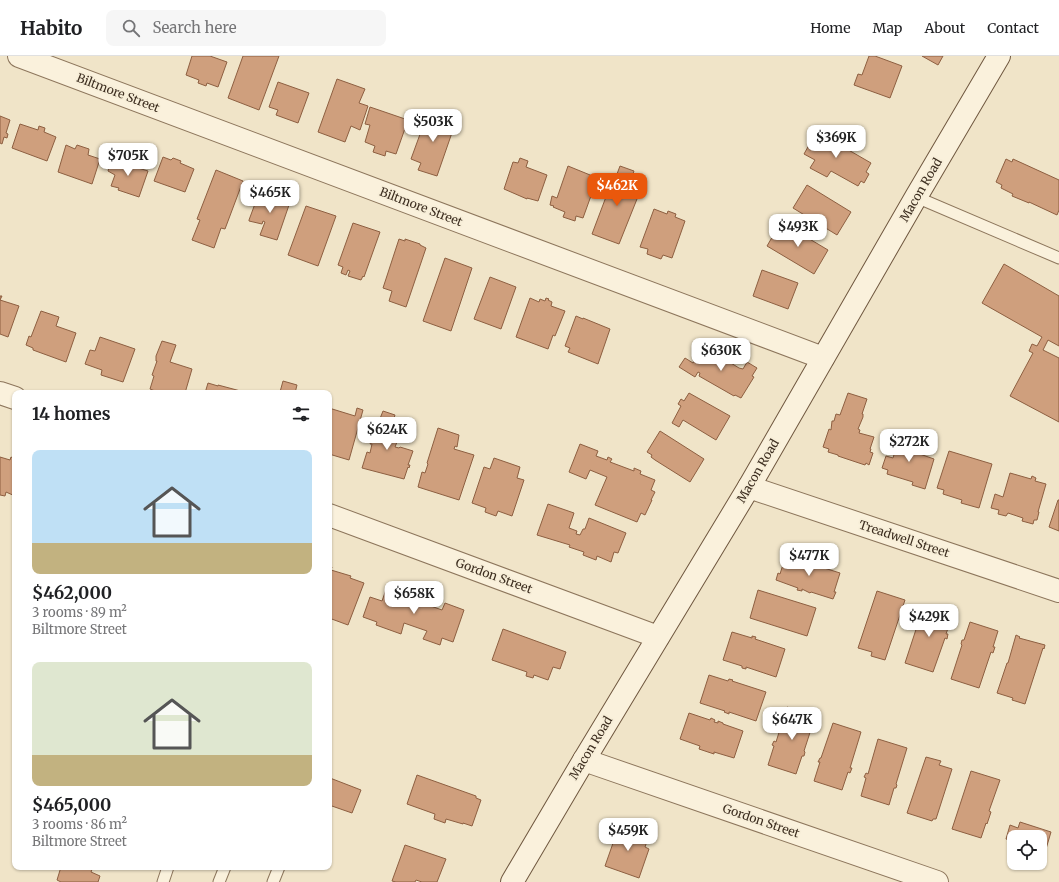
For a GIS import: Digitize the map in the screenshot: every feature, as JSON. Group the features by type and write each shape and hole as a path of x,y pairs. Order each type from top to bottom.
{"street":[{"name":"Biltmore Street","path":"19,56 823,358"},
{"name":"Macon Road","path":"512,882 749,487 999,56"},
{"path":"0,392 12,397"},
{"name":"Treadwell Street","path":"749,487 1059,590"},
{"name":"Gordon Street","path":"332,516 658,637"},
{"name":"Gordon Street","path":"584,760 937,882"}],"lane":[{"path":"916,197 1059,258"},
{"path":"163,882 167,870"},
{"path":"219,882 224,870"},
{"path":"274,882 278,870"}],"building":[{"path":"192,56 210,56 227,62 218,87 207,83 206,86 198,83 199,80 186,75"},
{"path":"243,56 279,56 259,110 228,98"},
{"path":"869,56 875,56 902,66 890,98 854,85 858,74 862,75"},
{"path":"922,56 943,56 938,65"},
{"path":"337,79 365,89 359,103 368,106 360,130 351,126 345,142 318,132"},
{"path":"278,82 309,93 298,123 276,115 278,110 269,107"},
{"path":"370,107 408,120 396,154 386,151 385,156 373,152 375,146 365,142 370,125 365,124"},
{"path":"432,111 455,119 453,124 455,124 437,176 418,170 421,163 411,159 427,115 430,116"},
{"path":"0,116 10,120 6,133 8,134 7,138 4,137 2,144 0,143"},
{"path":"20,124 38,130 39,126 45,128 44,132 56,137 47,161 12,148"},
{"path":"819,127 836,137 833,141 871,163 866,172 869,174 864,183 861,181 858,186 831,171 827,177 810,168 815,160 804,154"},
{"path":"66,145 75,149 77,145 89,149 88,155 100,159 92,184 58,172"},
{"path":"163,157 181,161 180,163 194,169 185,192 154,181"},
{"path":"112,158 129,164 130,160 137,162 135,167 148,171 139,197 111,186 115,175 108,171"},
{"path":"520,158 528,161 526,167 547,175 538,201 527,199 504,189 513,162 518,163"},
{"path":"1006,159 1012,162 1013,159 1059,180 1059,210 1057,215 1012,196 1013,194 1001,188 1002,185 996,182"},
{"path":"568,166 595,177 590,192 592,193 583,218 576,216 575,221 563,217 565,212 550,205 552,196 557,198"},
{"path":"620,166 634,171 629,184 641,189 619,244 592,234 612,181 614,182"},
{"path":"216,170 243,181 225,229 221,228 214,248 192,240 200,220 197,219"},
{"path":"807,185 851,212 837,235 793,208"},
{"path":"270,191 282,195 280,201 289,205 277,240 260,235 265,222 263,221 262,224 249,221 259,193 269,197"},
{"path":"306,206 336,216 318,266 288,255"},
{"path":"654,209 667,214 668,211 676,214 675,217 685,221 672,258 663,255 661,259 647,254 648,249 640,247"},
{"path":"781,222 828,250 814,274 767,246"},
{"path":"353,223 380,232 364,277 363,276 361,280 348,276 350,271 348,270 346,275 341,273 343,267 338,265"},
{"path":"399,239 405,241 405,239 420,244 426,248 406,307 389,301 392,291 383,288"},
{"path":"445,258 472,268 451,331 423,321"},
{"path":"1004,264 1059,296 1059,346 1048,340 1043,350 1059,358 1059,422 1010,396 1033,353 1029,351 1032,344 1037,346 1042,337 982,303"},
{"path":"762,270 798,283 788,309 753,296"},
{"path":"490,277 516,287 501,329 474,319"},
{"path":"530,298 539,302 540,299 545,301 546,298 549,299 548,300 552,302 551,306 565,311 548,349 516,337"},
{"path":"0,300 19,306 8,337 0,334"},
{"path":"41,311 59,317 56,326 76,333 66,362 33,350 33,348 26,345 29,336 31,337"},
{"path":"576,316 610,329 598,364 568,352 570,348 565,346"},
{"path":"100,337 135,349 123,382 101,375 102,370 85,364 90,350 95,351"},
{"path":"162,341 176,345 170,362 192,369 186,390 150,389 154,376 152,375 157,361 156,356"},
{"path":"702,348 712,353 713,352 739,368 743,369 747,362 757,368 752,376 754,377 741,398 735,395 734,396 699,376 700,373 698,372 695,377 679,367 685,358 693,363"},
{"path":"283,381 297,385 296,390 281,390"},
{"path":"208,383 237,390 206,390"},
{"path":"689,393 730,416 716,440 683,420 679,427 672,423 681,406 678,404 681,399 684,401"},
{"path":"848,393 867,399 862,414 863,417 858,429 860,430 859,433 874,437 870,449 870,452 873,453 869,465 838,456 828,452 829,449 823,447 829,429 831,430 832,421 834,421 836,414 840,415"},
{"path":"357,408 363,410 349,460 332,455 332,409 355,416"},
{"path":"383,411 395,415 389,434 399,437 395,447 413,451 408,465 410,465 404,479 362,468 367,452 370,453 372,444 370,444"},
{"path":"438,428 459,435 457,447 455,446 454,449 474,455 459,500 418,487 422,472 425,473"},
{"path":"660,431 704,459 690,482 655,460 651,457 652,455 647,452"},
{"path":"900,435 917,440 914,452 934,459 925,489 912,485 913,482 887,474 888,470 882,468 886,456 893,458"},
{"path":"580,444 598,451 596,456 607,460 608,457 612,459 610,462 634,471 634,468 641,471 640,474 655,480 651,490 655,492 652,500 645,515 641,513 637,522 595,505 607,477 590,470 586,479 569,472"},
{"path":"949,451 992,464 979,508 961,503 962,500 943,494 944,490 937,488"},
{"path":"0,457 10,460 11,457 12,495 6,492 5,496 0,495"},
{"path":"494,458 520,467 517,478 524,480 512,516 498,511 496,516 485,512 486,508 472,503 484,467 490,469"},
{"path":"1010,473 1031,479 1032,476 1036,478 1035,481 1046,484 1037,520 1034,520 1033,524 1022,521 1023,518 1008,513 1006,516 998,514 999,510 991,508 995,494 1003,497"},
{"path":"1059,500 1059,531 1049,527"},
{"path":"548,504 574,513 569,528 577,531 576,534 580,535 583,529 585,529 589,518 626,533 618,553 614,552 611,562 597,556 596,560 583,555 584,552 569,547 570,545 537,535"},
{"path":"786,555 806,562 807,560 822,564 821,567 840,573 833,599 811,592 810,593 802,589 802,591 797,590 798,588 776,580 778,573 780,574"},
{"path":"332,570 351,576 350,578 364,583 348,625 332,619"},
{"path":"388,584 430,599 428,605 442,610 445,603 464,610 453,642 442,638 440,645 423,639 427,631 404,623 401,634 376,625 377,622 363,617 370,597 382,601"},
{"path":"758,590 816,608 807,636 750,618"},
{"path":"877,591 905,600 885,660 871,656 872,652 858,648"},
{"path":"924,605 953,614 946,634 948,634 947,639 945,638 933,672 905,663"},
{"path":"970,622 998,631 993,647 995,647 993,653 991,652 979,688 951,679 962,645 962,640 964,640"},
{"path":"503,629 566,652 560,669 553,667 548,680 534,675 533,678 526,676 527,672 492,660"},
{"path":"732,632 752,638 752,636 756,637 755,639 785,649 776,677 746,667 746,669 742,668 742,666 723,660"},
{"path":"1016,635 1020,637 1019,638 1045,645 1025,704 997,693"},
{"path":"709,675 728,681 729,679 733,680 732,681 766,692 756,721 729,712 729,714 724,712 725,711 700,703"},
{"path":"787,707 815,717 804,751 804,756 802,756 796,774 768,765 774,746 772,745 774,741 776,742"},
{"path":"689,713 710,720 711,718 715,720 714,722 718,723 718,721 743,731 734,758 699,749 700,746 680,739"},
{"path":"833,723 861,732 850,768 852,768 850,773 848,772 842,790 814,781 820,762 818,762 821,758"},
{"path":"878,739 907,748 896,784 897,785 896,788 894,788 889,805 861,796 866,778 864,777 866,773 868,774"},
{"path":"926,757 941,761 939,765 952,769 936,819 933,819 932,821 907,813"},
{"path":"971,771 1000,780 989,811 991,812 981,838 952,829"},
{"path":"417,775 476,796 476,798 481,800 472,826 446,819 445,823 434,819 435,814 407,804"},
{"path":"332,779 361,790 352,813 332,806"},
{"path":"1020,822 1045,830 1009,830 1010,825 1018,828"},
{"path":"619,826 649,836 645,847 649,849 639,878 605,866"},
{"path":"1047,831 1051,832 1047,846"},
{"path":"405,845 446,859 437,882 422,882 416,880 415,882 392,881"},
{"path":"60,870 92,870 91,872 100,876 98,882 61,882 57,880"}]}
